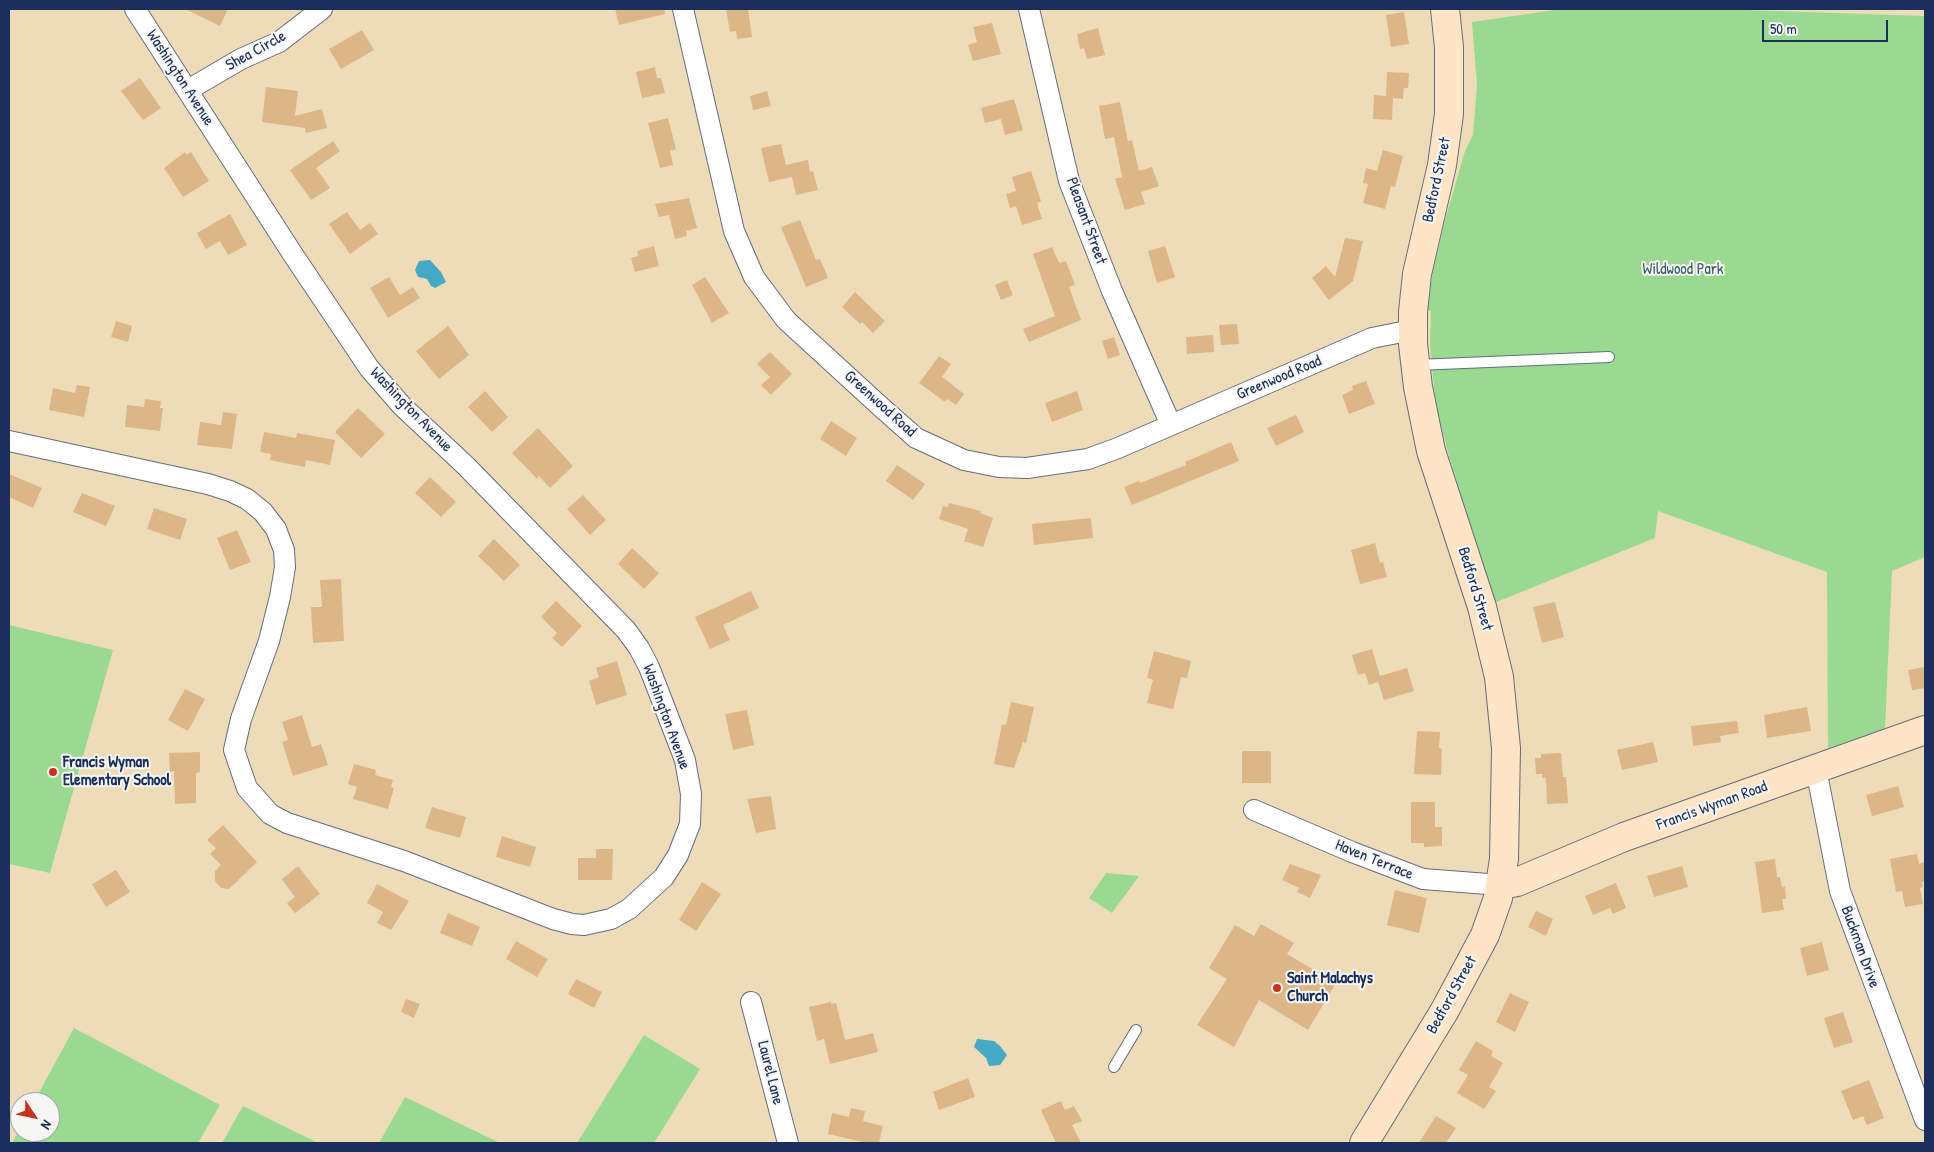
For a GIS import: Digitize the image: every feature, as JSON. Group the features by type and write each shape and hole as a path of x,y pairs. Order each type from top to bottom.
{"main road":[{"name":"Bedford Street","path":"1364,1143 1445,1010 1477,952 1501,886 1504,859 1506,748 1500,685 1482,607 1431,451 1415,365 1412,330 1417,274 1442,165 1449,114 1449,46 1445,9"},
{"name":"Francis Wyman Road","path":"1501,886 1517,882 1624,837 1925,730"}],"street":[{"name":"Washington Avenue","path":"9,441 208,484 230,491 247,499 263,512 276,529 284,550 285,567 280,597 270,641 241,719 234,750 247,788 270,814 287,823 404,861 554,919 572,924 596,924 611,919 629,909 647,895 664,877 678,855 690,824 691,794 684,760 649,667 639,648 626,630 466,466 402,406 370,368 292,253 135,9"},
{"name":"Shea Circle","path":"188,90 241,59 278,42 322,9"},
{"name":"Greenwood Road","path":"683,9 734,231 754,277 786,320 916,438 964,460 999,467 1027,468 1088,458 1170,425 1372,338 1412,330"},
{"name":"Pleasant Street","path":"1029,9 1069,181 1109,283 1170,425"},
{"name":"Buckman Drive","path":"1816,769 1840,892 1925,1120"},
{"name":"Haven Terrace","path":"1254,810 1352,852 1423,879 1501,886"},
{"name":"Laurel Lane","path":"751,1002 788,1143"}],"lane":[{"path":"1415,365 1609,357"},
{"path":"1114,1067 1136,1030"}],"green space":[{"name":"Wildwood Park","path":"1562,9 1715,9 1925,16 1925,557 1892,571 1885,729 1828,748 1827,572 1658,511 1655,538 1494,603 1447,449 1435,401 1430,343 1431,311 1427,310 1433,271 1445,220 1465,151 1473,135 1477,85 1472,22"},
{"path":"9,625 113,650 50,873 9,864"},
{"path":"1106,873 1139,876 1112,913 1089,898"},
{"path":"74,1028 220,1105 198,1143 12,1143 60,1142 60,1092 39,1092"},
{"path":"644,1035 700,1069 654,1143 577,1143"},
{"path":"405,1097 500,1143 379,1143"},
{"path":"243,1106 318,1143 222,1143"}],"water":[{"path":"430,260 441,272 446,282 435,288 431,286 427,279 418,277 415,270 419,261"},
{"path":"977,1039 994,1041 1000,1046 1007,1055 1000,1065 989,1066 986,1058 974,1047"}],"building":[{"path":"185,9 228,9 220,26"},
{"path":"615,9 664,9 665,14 619,25"},
{"path":"726,9 748,9 752,37 737,39 736,31 730,32"},
{"path":"1404,12 1409,44 1391,47 1386,15"},
{"path":"992,23 1001,54 973,61 968,45 977,42 973,27"},
{"path":"1098,28 1105,55 1087,59 1084,48 1080,49 1077,34"},
{"path":"362,30 374,50 341,69 329,49"},
{"path":"655,67 657,78 661,78 665,93 642,98 636,72"},
{"path":"1387,72 1409,73 1408,88 1404,88 1403,99 1393,98 1392,120 1373,119 1374,95 1386,96"},
{"path":"140,78 161,108 143,120 121,91"},
{"path":"266,87 298,91 295,116 322,109 327,128 306,133 305,128 262,122"},
{"path":"767,91 771,106 753,110 750,96"},
{"path":"1014,99 1023,130 1005,135 1001,119 985,123 981,108"},
{"path":"1120,102 1128,141 1132,140 1139,171 1152,167 1159,186 1141,192 1145,204 1125,210 1115,179 1122,177 1114,137 1105,139 1099,106"},
{"path":"668,118 676,149 670,151 673,165 660,168 648,123"},
{"path":"333,141 340,151 316,168 330,188 311,200 290,170"},
{"path":"781,144 786,165 808,160 810,172 813,171 818,190 796,195 792,177 769,182 761,148"},
{"path":"1383,150 1403,156 1395,187 1391,186 1385,209 1363,203 1368,184 1363,183 1366,168 1377,171"},
{"path":"185,152 186,155 191,152 209,181 183,197 164,168"},
{"path":"1031,171 1041,201 1037,203 1042,219 1022,225 1016,206 1010,208 1006,194 1016,191 1012,177"},
{"path":"689,198 697,228 686,231 687,236 675,239 669,215 659,217 655,204"},
{"path":"347,212 360,230 370,223 378,234 350,254 329,224"},
{"path":"230,214 247,245 228,255 220,241 206,249 197,233"},
{"path":"800,220 816,260 820,259 828,278 806,287 781,227"},
{"path":"1345,238 1363,241 1353,281 1329,300 1312,278 1326,266 1335,277"},
{"path":"654,246 659,266 635,272 631,258 638,256 637,251"},
{"path":"1165,246 1175,277 1157,283 1148,251"},
{"path":"1052,247 1059,263 1066,261 1075,285 1069,287 1081,320 1029,342 1023,329 1055,316 1033,254"},
{"path":"389,277 400,295 413,287 420,298 388,318 370,288"},
{"path":"705,277 729,313 712,323 692,285"},
{"path":"1007,280 1013,295 1001,300 995,285"},
{"path":"855,292 885,321 873,333 842,307"},
{"path":"116,321 132,326 128,342 111,337"},
{"path":"1237,324 1239,344 1221,345 1219,325"},
{"path":"448,326 469,355 439,379 416,351"},
{"path":"1213,335 1214,352 1187,354 1186,337"},
{"path":"1114,337 1120,355 1108,359 1102,341"},
{"path":"770,352 792,374 771,395 761,385 770,377 757,364"},
{"path":"939,356 951,364 942,377 964,394 956,405 947,399 945,402 919,383"},
{"path":"1366,381 1375,404 1349,414 1342,395 1353,390 1352,386"},
{"path":"77,385 90,387 84,417 49,410 53,388 75,393"},
{"path":"485,391 508,417 492,432 468,407"},
{"path":"1077,391 1083,410 1052,422 1045,403"},
{"path":"145,399 161,401 160,408 163,408 160,431 125,427 127,405 144,407"},
{"path":"358,408 385,434 361,458 335,432"},
{"path":"223,412 237,414 232,449 197,445 200,422 221,425"},
{"path":"1296,415 1304,432 1276,446 1267,428"},
{"path":"831,421 857,438 846,456 820,439"},
{"path":"538,428 573,466 550,488 539,476 537,479 512,453"},
{"path":"264,432 296,438 297,433 335,440 330,465 306,460 305,467 270,460 271,454 260,452"},
{"path":"1231,442 1239,461 1132,505 1124,487 1139,481 1140,483 1186,465 1185,462"},
{"path":"897,465 925,484 913,500 886,481"},
{"path":"9,474 42,488 33,508 9,497"},
{"path":"430,477 456,502 441,517 415,493"},
{"path":"82,493 115,506 106,526 73,512"},
{"path":"583,495 606,520 590,535 567,509"},
{"path":"949,503 981,511 980,513 993,518 983,547 964,541 968,529 939,519 943,506 948,507"},
{"path":"154,508 187,519 180,540 147,529"},
{"path":"1091,518 1093,538 1034,545 1032,524"},
{"path":"237,530 251,562 230,570 217,538"},
{"path":"494,539 520,565 504,581 478,556"},
{"path":"1375,543 1380,563 1383,562 1387,577 1360,584 1351,550"},
{"path":"632,548 659,573 644,589 618,564"},
{"path":"341,579 344,641 313,643 311,607 322,607 320,580"},
{"path":"751,591 759,608 723,625 730,640 710,649 695,617"},
{"path":"556,601 582,626 562,647 552,638 557,633 541,617"},
{"path":"1555,602 1564,637 1542,643 1533,607"},
{"path":"1372,649 1380,676 1407,668 1414,691 1384,700 1378,682 1369,685 1365,673 1358,675 1352,655"},
{"path":"1154,651 1191,661 1187,678 1181,677 1173,709 1147,703 1153,680 1147,678"},
{"path":"617,661 627,695 596,705 589,681 599,677 596,668"},
{"path":"1925,667 1925,688 1912,690 1908,670"},
{"path":"185,689 205,699 188,731 168,720"},
{"path":"1011,702 1034,707 1026,743 1023,742 1014,768 994,764 1002,724 1006,725"},
{"path":"1807,707 1811,731 1767,738 1764,715"},
{"path":"747,710 754,745 733,750 725,714"},
{"path":"302,715 312,747 321,744 328,765 293,776 282,742 288,740 282,722"},
{"path":"1737,721 1739,733 1720,736 1721,742 1693,746 1691,726"},
{"path":"1417,731 1440,732 1439,748 1442,749 1441,775 1414,774"},
{"path":"1653,742 1658,762 1622,770 1617,750"},
{"path":"1242,751 1271,751 1271,783 1242,783"},
{"path":"200,752 200,772 196,773 196,803 175,804 174,771 170,772 169,753"},
{"path":"1561,753 1563,777 1566,777 1568,803 1547,804 1546,778 1542,778 1542,774 1536,774 1535,758 1541,758 1541,754"},
{"path":"354,764 376,770 375,775 393,780 391,787 394,788 388,809 353,799 357,787 348,784"},
{"path":"1898,786 1904,807 1872,816 1866,795"},
{"path":"771,796 776,829 756,833 747,799"},
{"path":"1411,802 1435,802 1435,827 1442,827 1442,846 1424,847 1424,843 1411,843"},
{"path":"432,807 466,817 460,838 425,828"},
{"path":"223,825 257,862 229,889 221,888 215,881 215,871 221,865 210,854 216,848 207,840"},
{"path":"502,836 536,847 530,867 496,857"},
{"path":"596,849 613,849 612,880 578,880 578,858 596,858"},
{"path":"1917,854 1919,864 1925,862 1925,881 1922,882 1923,887 1920,888 1923,904 1905,907 1902,891 1896,892 1890,859"},
{"path":"1775,859 1777,877 1780,877 1782,887 1785,886 1786,899 1782,899 1784,910 1762,913 1755,862"},
{"path":"1290,864 1321,875 1310,898 1297,892 1299,888 1282,880"},
{"path":"298,866 320,894 295,913 287,903 295,897 282,879"},
{"path":"1682,866 1688,887 1654,897 1647,876"},
{"path":"116,870 130,892 106,907 92,884"},
{"path":"702,882 721,894 696,931 679,920"},
{"path":"1616,883 1626,908 1613,914 1610,908 1593,915 1585,896"},
{"path":"377,884 409,901 391,930 377,923 383,912 367,903"},
{"path":"1395,890 1427,898 1419,933 1387,925"},
{"path":"1536,911 1553,919 1546,936 1528,927"},
{"path":"448,913 480,927 472,946 440,933"},
{"name":"Saint Malachys Church","path":"1261,924 1294,943 1287,954 1336,983 1308,1030 1259,1000 1234,1047 1197,1025 1227,979 1209,968 1235,925 1254,936"},
{"path":"516,941 548,959 537,977 506,959"},
{"path":"1822,942 1829,970 1807,976 1800,948"},
{"path":"576,979 602,992 594,1008 568,994"},
{"path":"1510,993 1529,1002 1515,1032 1496,1022"},
{"path":"406,999 420,1004 414,1018 401,1012"},
{"path":"831,1002 831,1004 836,1003 845,1040 873,1033 878,1052 830,1064 824,1039 817,1041 809,1007"},
{"path":"1843,1012 1853,1042 1834,1048 1824,1018"},
{"path":"1476,1041 1493,1051 1491,1056 1503,1063 1489,1087 1496,1091 1484,1109 1457,1093 1468,1075 1459,1070"},
{"path":"968,1078 975,1097 939,1110 933,1092"},
{"path":"1869,1080 1884,1118 1867,1125 1863,1116 1853,1120 1841,1091"},
{"path":"1061,1101 1065,1110 1074,1106 1082,1121 1072,1125 1081,1143 1056,1143 1041,1110"},
{"path":"851,1108 865,1111 863,1121 883,1126 879,1143 867,1143 828,1134 832,1113 849,1117"},
{"path":"1436,1116 1456,1128 1446,1143 1419,1143"}],"place":[{"name":"Francis Wyman Elementary School","path":"53,772"},
{"name":"Saint Malachys Church","path":"1277,988"}]}
